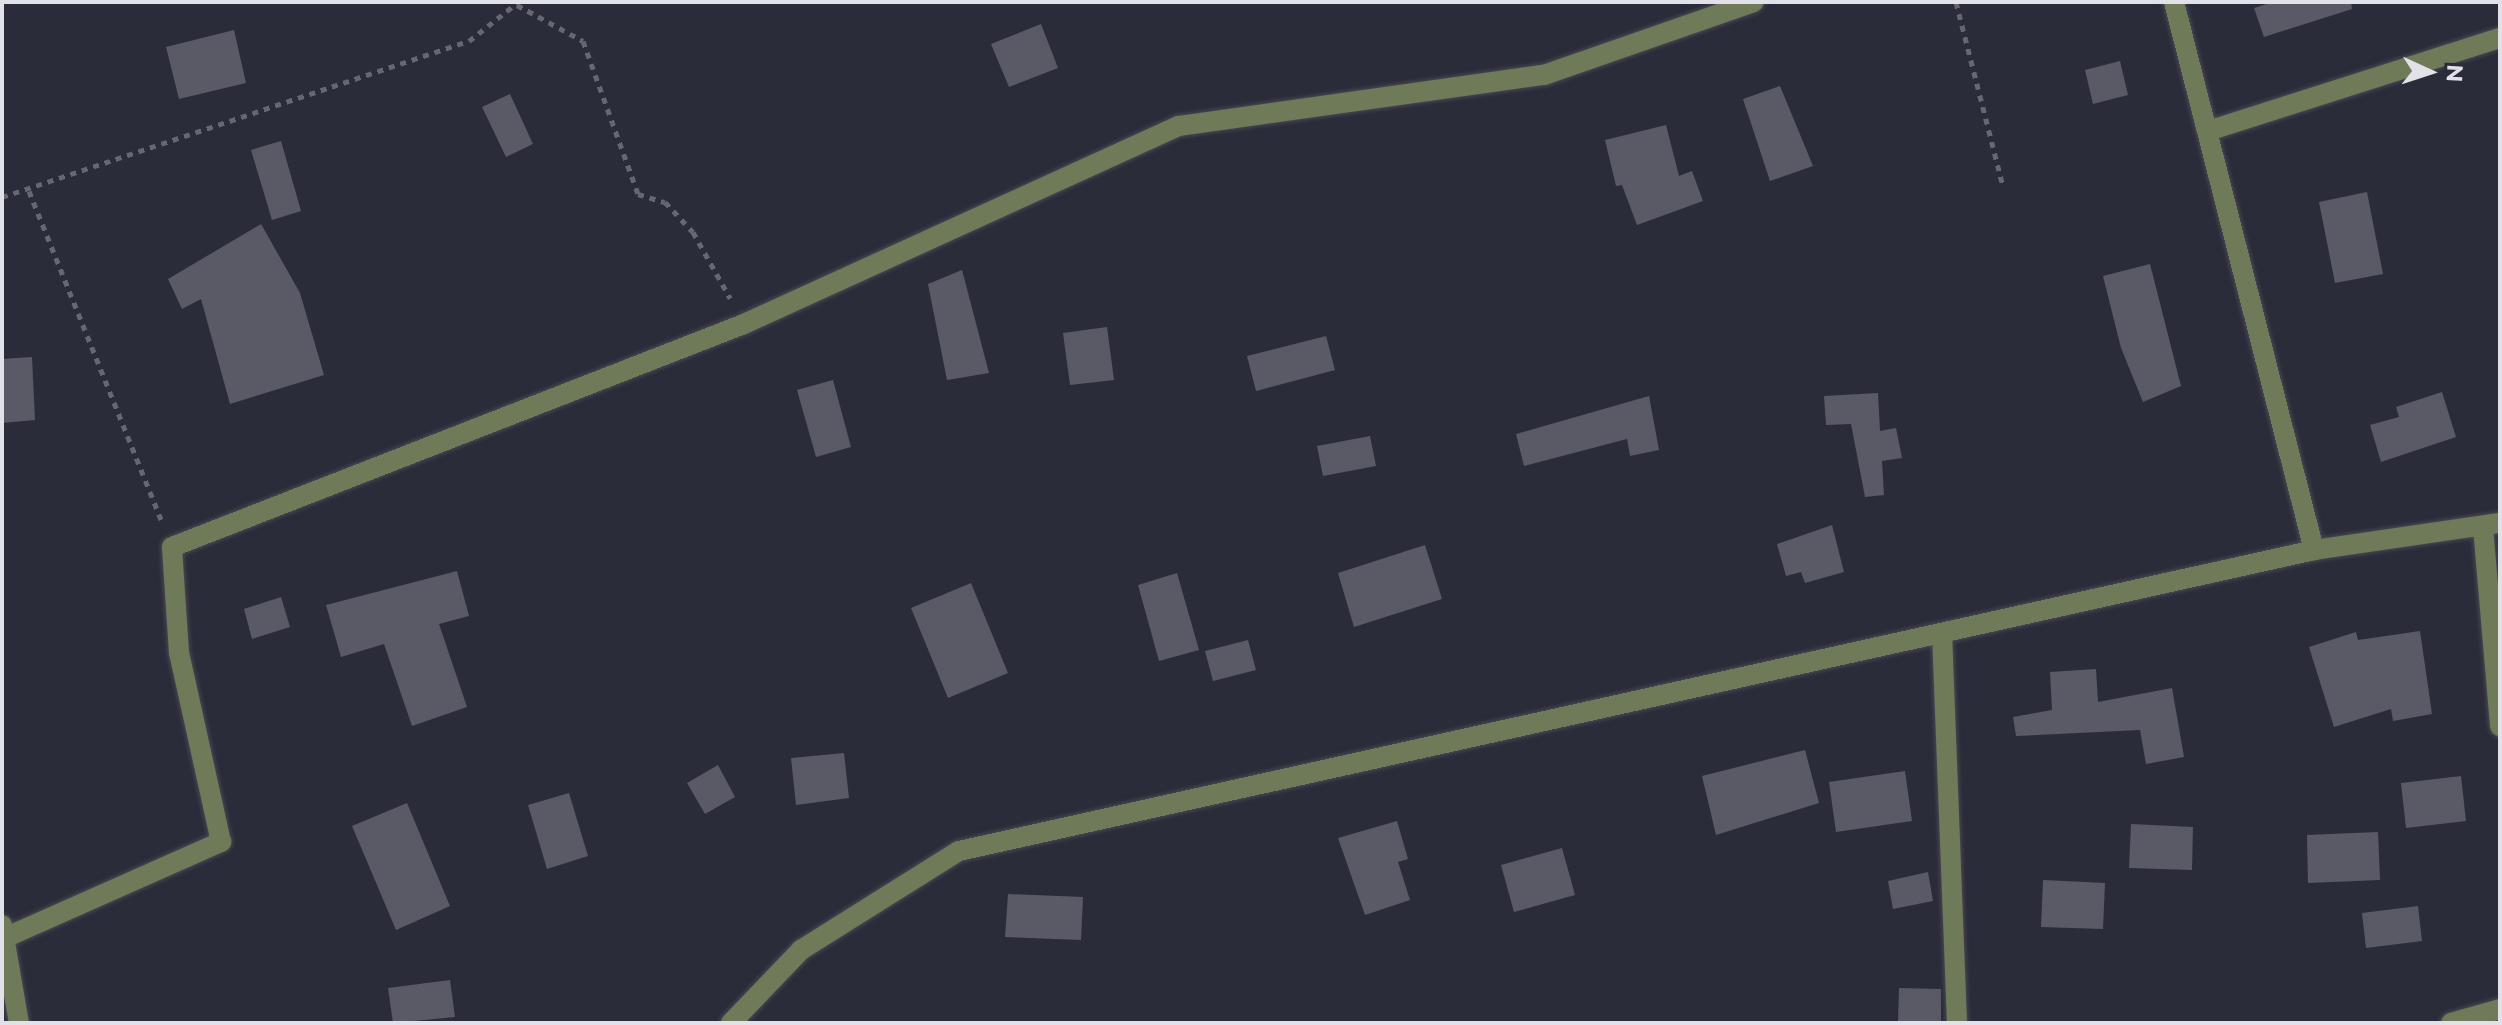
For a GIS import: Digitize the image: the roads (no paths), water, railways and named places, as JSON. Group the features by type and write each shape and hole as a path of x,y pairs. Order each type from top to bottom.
{"street":[{"path":"19,1023 3,934 221,842 179,653 172,547 744,324 1179,126 1544,75 1754,2"},
{"path":"2174,2 2314,550"},
{"path":"2208,131 2500,38"},
{"path":"731,1023 801,950 959,851 2314,550 2491,525 2500,726"},
{"path":"1942,633 1957,1023"},
{"path":"2451,1023 2500,1009"}]}
